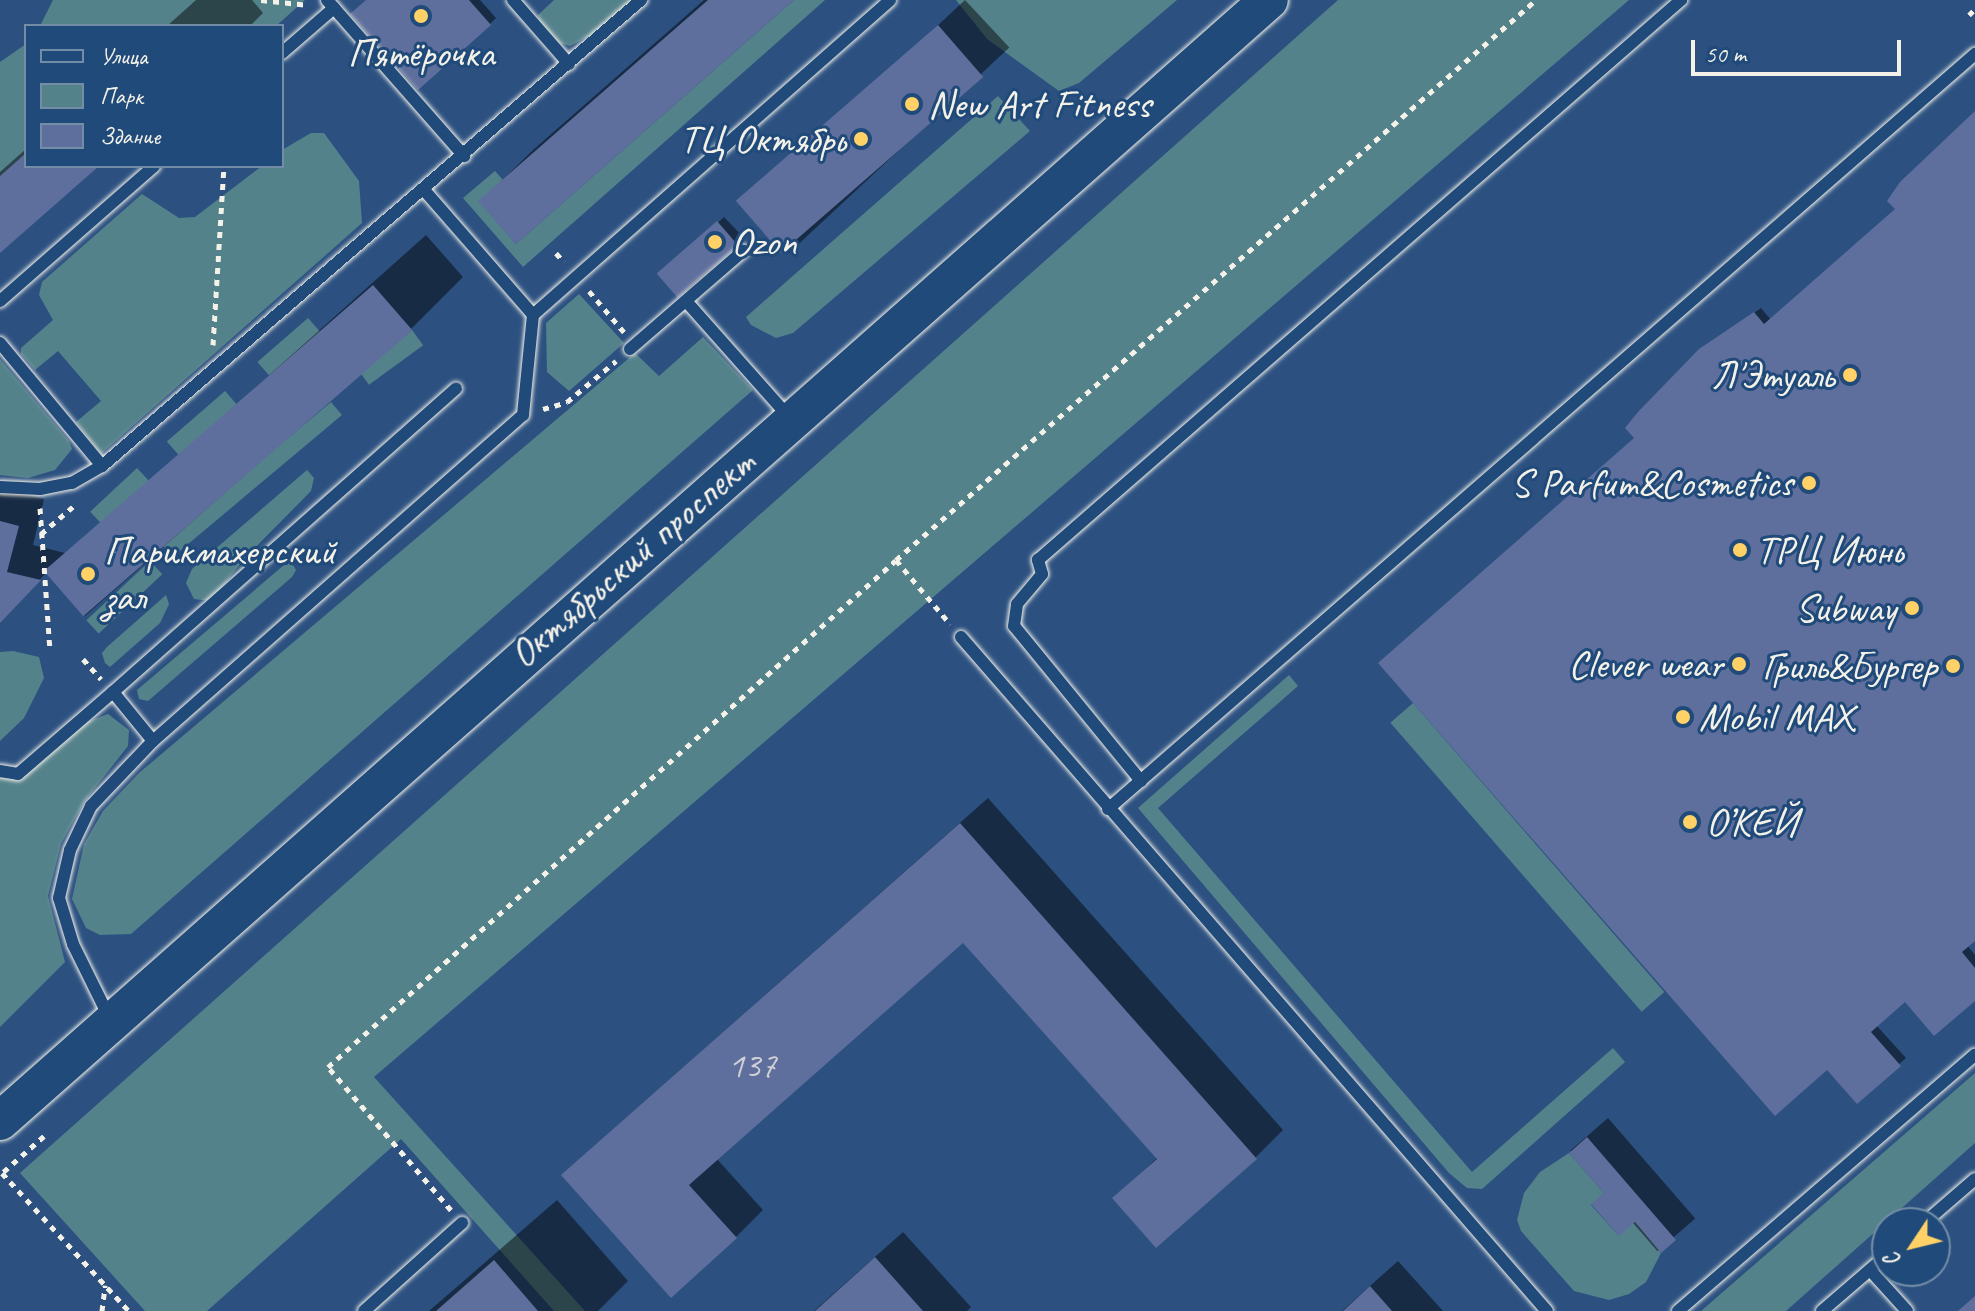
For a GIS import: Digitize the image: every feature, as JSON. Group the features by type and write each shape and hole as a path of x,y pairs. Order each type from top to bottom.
{"main road":[{"name":"Октябрьский проспект","path":"0,1121 790,419 1269,0"}],"lane":[{"path":"513,0 569,64"},
{"path":"0,487 40,489 72,483 102,466 425,191 641,0"},
{"path":"111,1020 73,944 59,898 70,850 91,806 153,741 523,415 533,315 890,0"},
{"path":"1141,781 1014,626 1017,604 1042,574 1038,560 1681,0"},
{"path":"284,51 330,4 464,156"},
{"path":"1108,809 1975,54"},
{"path":"0,301 152,168"},
{"path":"425,191 533,315"},
{"path":"632,347 743,251"},
{"path":"686,301 790,419"},
{"path":"0,343 102,466"},
{"path":"0,771 18,774 456,389"},
{"path":"961,637 1547,1311"},
{"path":"113,692 153,741"},
{"path":"1678,1311 1975,1055"},
{"path":"1943,1207 1975,1179"},
{"path":"364,1311 462,1223"},
{"path":"1822,1311 1870,1270 1907,1311"}],"path":[{"path":"261,0 330,4"},
{"path":"462,1223 328,1067 896,560 1536,0"},
{"path":"1969,15 1975,9"},
{"path":"211,374 224,168"},
{"path":"523,415 567,402 632,347 556,253"},
{"path":"40,489 50,650"},
{"path":"896,560 961,637"},
{"path":"44,1136 2,1173 129,1311"},
{"path":"102,1311 105,1285"}],"green space":[{"path":"53,0 305,0 278,24 41,24"},
{"path":"554,0 632,0 604,28 570,46 555,42 542,29 538,15"},
{"path":"794,0 825,0 523,267 463,198 495,171 503,180 479,201 516,244"},
{"path":"956,0 1177,0 1079,83 1059,91 987,39"},
{"path":"1338,0 1629,0 374,1077 585,1311 554,1311 401,1139 207,1311 145,1311 20,1173"},
{"path":"24,45 24,155 0,176 0,62"},
{"path":"998,96 1030,131 793,333 776,338 751,325 746,317"},
{"path":"311,133 324,133 359,181 362,223 101,454 76,422 101,401 58,351 35,370 21,354 21,348 53,320 39,295 42,282 142,194 179,218 195,217 259,168 284,168 284,149"},
{"path":"579,294 624,343 569,391 547,372 546,323"},
{"path":"308,318 320,332 269,376 257,362"},
{"path":"412,330 423,345 369,385 358,369"},
{"path":"703,337 753,390 131,934 100,935 86,928 72,899 84,844 103,811 139,773 635,353 659,376"},
{"path":"0,359 69,441 72,449 55,470 28,478 0,475"},
{"path":"225,391 237,405 179,455 167,442"},
{"path":"331,402 342,415 173,557 162,544"},
{"path":"137,468 150,482 103,526 90,512"},
{"path":"307,470 314,478 311,491 244,559 211,601 194,599 186,583 192,569"},
{"path":"290,560 296,570 292,577 148,701 139,699 137,690"},
{"path":"150,561 162,574 99,633 86,620"},
{"path":"166,595 169,604 160,623 110,667 105,663 102,653 107,647"},
{"path":"13,651 39,657 44,678 24,718 0,741 0,652"},
{"path":"1289,675 1298,686 1158,808 1472,1172 1613,1048 1625,1062 1482,1189 1467,1188 1449,1173 1138,808"},
{"path":"1413,703 1664,992 1642,1012 1390,723"},
{"path":"108,714 129,730 128,746 84,802 61,844 48,896 65,962 0,1027 0,778 21,779 87,722"},
{"path":"1975,1073 1975,1143 1903,1207 1871,1207 1871,1235 1786,1311 1701,1311"},
{"path":"1569,1153 1604,1193 1591,1205 1618,1235 1635,1222 1661,1253 1646,1282 1629,1294 1609,1300 1574,1291 1521,1231 1517,1220 1524,1193 1540,1172"}],"building":[{"path":"366,0 469,0 491,25 418,90 350,14"},
{"path":"708,0 794,0 516,244 478,201"},
{"name":"ТЦ Октябрь","path":"938,25 983,77 781,253 736,201"},
{"name":"ТРЦ Июнь","path":"1975,111 1975,941 1962,952 1975,968 1975,1001 1934,1036 1905,1002 1871,1032 1901,1066 1857,1104 1827,1070 1775,1116 1378,663 1634,438 1625,428 1699,349 1754,312 1764,324 1895,209 1887,201 1900,182"},
{"path":"24,155 24,168 97,168 0,253 0,176"},
{"path":"717,221 738,245 678,298 657,273"},
{"path":"373,285 412,330 83,616 44,571"},
{"path":"0,521 19,526 7,572 41,580 0,623"},
{"path":"960,823 1257,1159 1156,1248 1112,1198 1157,1159 963,943 689,1185 737,1238 671,1298 561,1175"},
{"path":"1587,1137 1676,1240 1661,1253 1635,1222 1619,1236 1591,1204 1604,1193 1569,1153"},
{"path":"875,1257 923,1311 815,1311"},
{"path":"494,1260 538,1311 436,1311"},
{"path":"1370,1286 1392,1311 1343,1311"},
{"path":"1975,1296 1975,1311 1958,1311"}],"place":[{"name":"Пятёрочка","path":"421,16"},
{"name":"New Art Fitness","path":"912,104"},
{"name":"ТЦ Октябрь","path":"861,139"},
{"name":"Ozon","path":"715,242"},
{"name":"Л'Этуаль","path":"1850,375"},
{"name":"S Parfum&Cosmetics","path":"1809,483"},
{"name":"ТРЦ Июнь","path":"1740,550"},
{"name":"Парикмахерский зал","path":"88,574"},
{"name":"Subway","path":"1912,608"},
{"name":"Clever wear","path":"1739,664"},
{"name":"Гриль&Бургер","path":"1953,666"},
{"name":"Mobil MAX","path":"1683,717"},
{"name":"О’КЕЙ","path":"1690,822"}]}
